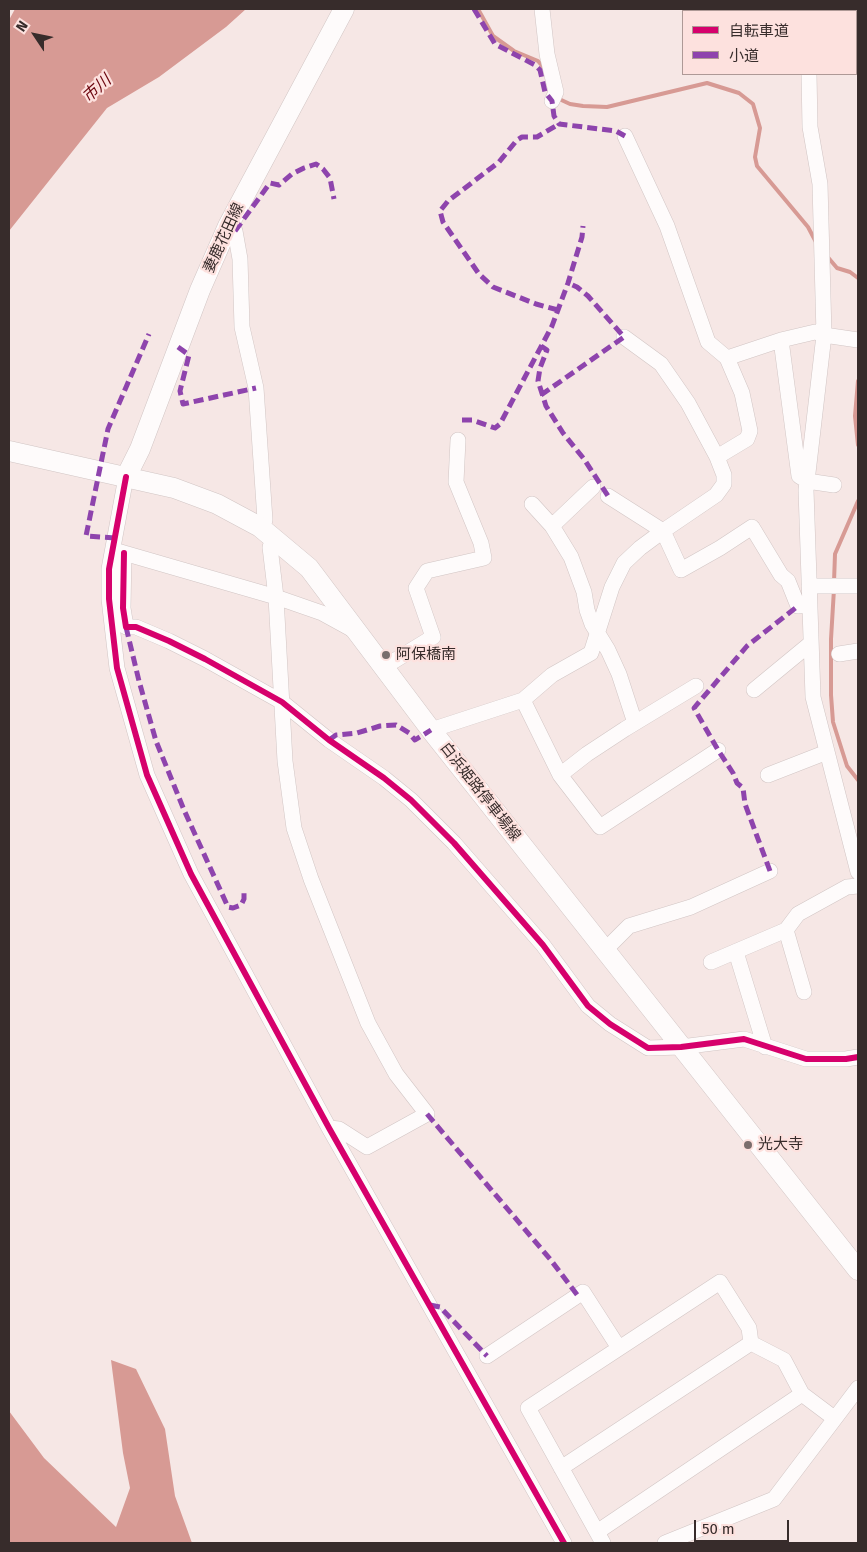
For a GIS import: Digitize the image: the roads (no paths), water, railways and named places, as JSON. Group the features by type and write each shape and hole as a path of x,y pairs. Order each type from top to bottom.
{"main road":[{"name":"妻鹿花田線","path":"122,476 140,449 200,290 228,226 344,9"},
{"name":"白浜姫路停車場線","path":"9,451 174,488 217,504 260,527 308,568 431,730 858,1270"}],"street":[{"path":"542,9 554,96"},
{"path":"809,75 810,127 820,184 824,335 807,481 813,697 858,872"},
{"path":"625,136 667,226 708,342 727,358 742,393 750,431 747,439 717,457"},
{"path":"228,226 235,231 240,259 242,327 256,388 266,520"},
{"path":"727,358 781,340 815,332 858,340"},
{"path":"431,730 523,700 552,675 591,653 612,587 624,563 663,531 716,495 724,484 724,475 717,457 688,403 661,364 624,337"},
{"path":"781,340 799,476 807,481 834,485"},
{"path":"384,667 433,637 416,588 427,571 484,558 481,543 456,482 458,440"},
{"path":"122,476 119,551 126,627 136,627 169,641 282,702 329,740 384,778 411,800 454,843 543,945 588,1006 610,1024 648,1048 744,1039 806,1059 846,1059 858,1057"},
{"path":"552,526 593,487"},
{"path":"608,496 663,531 681,570 752,527 781,575 788,581 798,606 809,605"},
{"path":"532,504 552,526 571,557 584,592 592,624 608,650 619,674 635,723"},
{"path":"270,547 276,597 286,761 294,828 311,879 368,1023 396,1074 427,1114 367,1147 339,1129 329,1128"},
{"path":"119,551 276,597 322,613 358,633"},
{"path":"119,551 109,569 109,599 117,668 147,775 191,874 329,1128 564,1543"},
{"path":"809,586 858,586"},
{"path":"754,690 811,643"},
{"path":"839,654 858,651"},
{"path":"560,775 586,754 696,686"},
{"path":"523,700 560,775 600,827 718,750"},
{"path":"768,775 827,752"},
{"path":"605,950 629,926 691,907 770,871"},
{"path":"711,962 786,930 798,914 847,887 858,886"},
{"path":"786,930 804,992"},
{"path":"736,952 765,1047"},
{"path":"752,1343 749,1328 720,1282 528,1408 600,1537 802,1394"},
{"path":"487,1356 583,1292 619,1348"},
{"path":"752,1343 784,1360 802,1394 834,1418"},
{"path":"561,1468 752,1343"},
{"path":"665,1543 774,1498 858,1388"}],"water":[{"name":"市川","path":"15,9 246,9 226,27 159,77 107,108 9,231 9,20"},
{"path":"111,1360 136,1369 165,1429 175,1496 192,1543 9,1543 9,1411 44,1458 116,1527 130,1488 123,1453"}],"waterway":[{"path":"478,9 493,36 514,51 538,61 544,68"},
{"path":"557,98 570,104 607,107 707,83 739,93 753,104 760,128 755,157 757,166 808,227 817,244"},
{"path":"826,255 837,268 850,272 858,278"},
{"path":"858,381 855,416 858,445"},
{"path":"834,582 835,554 858,501"},
{"path":"834,589 831,639 833,722 847,766 858,780"}],"place":[{"name":"阿保橋南","path":"386,655"},
{"name":"光大寺","path":"748,1145"}]}
